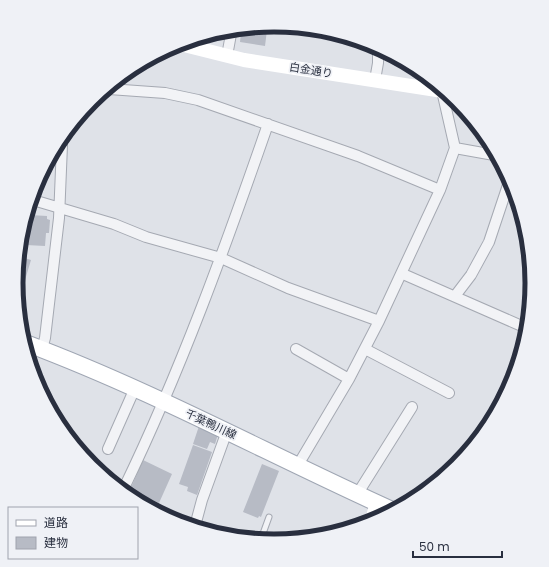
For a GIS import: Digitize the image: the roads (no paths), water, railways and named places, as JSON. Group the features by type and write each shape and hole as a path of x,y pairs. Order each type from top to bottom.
{"main road":[{"name":"千葉鴨川線","path":"35,346 164,401 388,508"}],"street":[{"path":"227,56 231,36"},
{"name":"白金通り","path":"190,47 227,56 435,90"},
{"path":"376,80 378,54"},
{"path":"115,89 165,93 198,100 358,156 440,190"},
{"path":"298,465 349,379 379,322 403,274 440,190 455,148 443,97"},
{"path":"125,486 164,401 221,258 268,124"},
{"path":"455,148 490,154"},
{"path":"35,346 45,338 60,208 62,150"},
{"path":"455,296 471,276 489,242 507,187"},
{"path":"37,201 114,224 146,237 221,258 288,288 379,322"},
{"path":"403,274 522,326"},
{"path":"296,349 349,379"},
{"path":"364,349 449,394"},
{"path":"108,450 134,388"},
{"path":"358,493 412,407"},
{"path":"196,523 202,500 228,431"},
{"path":"373,515 377,503"}],"lane":[{"path":"263,534 269,517"}]}
